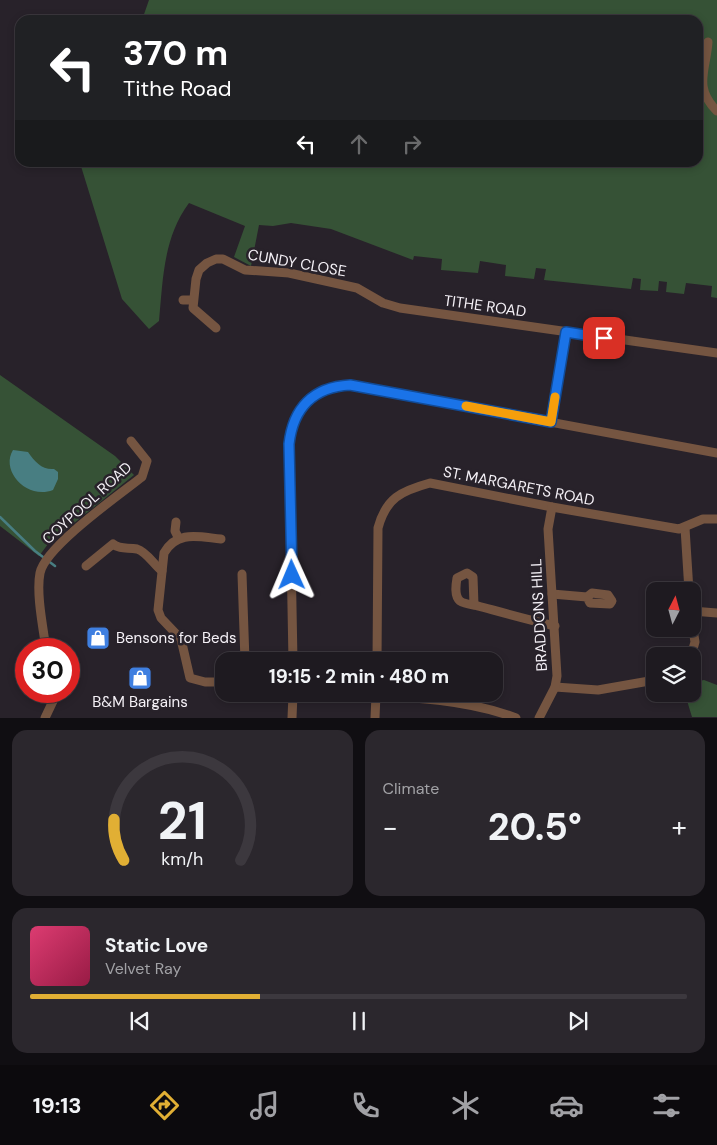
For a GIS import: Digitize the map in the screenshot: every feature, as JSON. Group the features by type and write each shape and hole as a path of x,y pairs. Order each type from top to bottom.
{"street":[{"path":"703,73 708,42"},
{"path":"703,90 717,111"},
{"name":"CUNDY CLOSE","path":"193,300 199,270 207,263 216,259 223,259 245,270 289,273 357,288 383,303 400,308"},
{"path":"183,300 193,300 193,308 216,328"},
{"name":"TITHE ROAD","path":"400,308 717,353"},
{"path":"551,422 566,332"},
{"path":"293,652 289,444 295,416 303,405 326,390 350,385 717,453"},
{"name":"COYPOOL ROAD","path":"45,638 39,581 47,558 54,548 142,477 147,461 131,441"},
{"name":"ST. MARGARETS ROAD","path":"377,652 378,528 382,513 396,496 413,488 430,483 679,529 685,528 702,518 717,519"},
{"name":"BRADDONS HILL","path":"539,718 555,687 557,676 548,529 552,507"},
{"path":"176,522 178,537"},
{"path":"685,528 688,582"},
{"path":"215,682 205,682 190,678 181,638 161,618 158,610 164,553 178,537 221,539"},
{"path":"86,566 112,544 118,548 137,549 144,553 162,571"},
{"path":"242,574 245,652"},
{"path":"552,594 587,597"},
{"path":"474,605 555,626"},
{"path":"701,612 717,613"},
{"path":"555,687 598,690 646,682"},
{"path":"292,718 293,702"},
{"path":"375,718 376,702"},
{"path":"442,702 499,711 516,718"},
{"path":"45,718 52,703"}],"green space":[{"path":"149,0 717,0 717,298 711,297 712,286 686,283 684,294 666,292 667,282 659,281 658,291 640,290 641,279 633,278 631,289 544,280 546,269 536,268 534,279 505,276 506,265 480,261 478,273 441,270 442,259 414,256 413,260 331,229 291,223 273,226 259,225 251,266 234,257 245,226 189,203 180,216 169,245 163,275 159,321 149,329 122,299 81,167 703,167 703,15 144,15"},
{"path":"0,375 115,456 134,475 48,544 39,556 0,526"},
{"path":"701,681 717,685 717,717 692,717 687,702 701,702"}],"water":[{"path":"13,450 28,452 39,465 58,472 58,479 53,490 34,491 18,482 10,467 10,458"}],"waterway":[{"path":"0,517 35,551 55,566"}],"slow traffic":[{"path":"466,406 551,422 555,397"}],"place":[{"name":"Bensons for Beds","path":"98,638"},
{"name":"B&M Bargains","path":"140,678"}],"route":[{"path":"292,575 290,430 295,416 313,396 340,385 350,385 551,422 566,332 604,338"}]}
